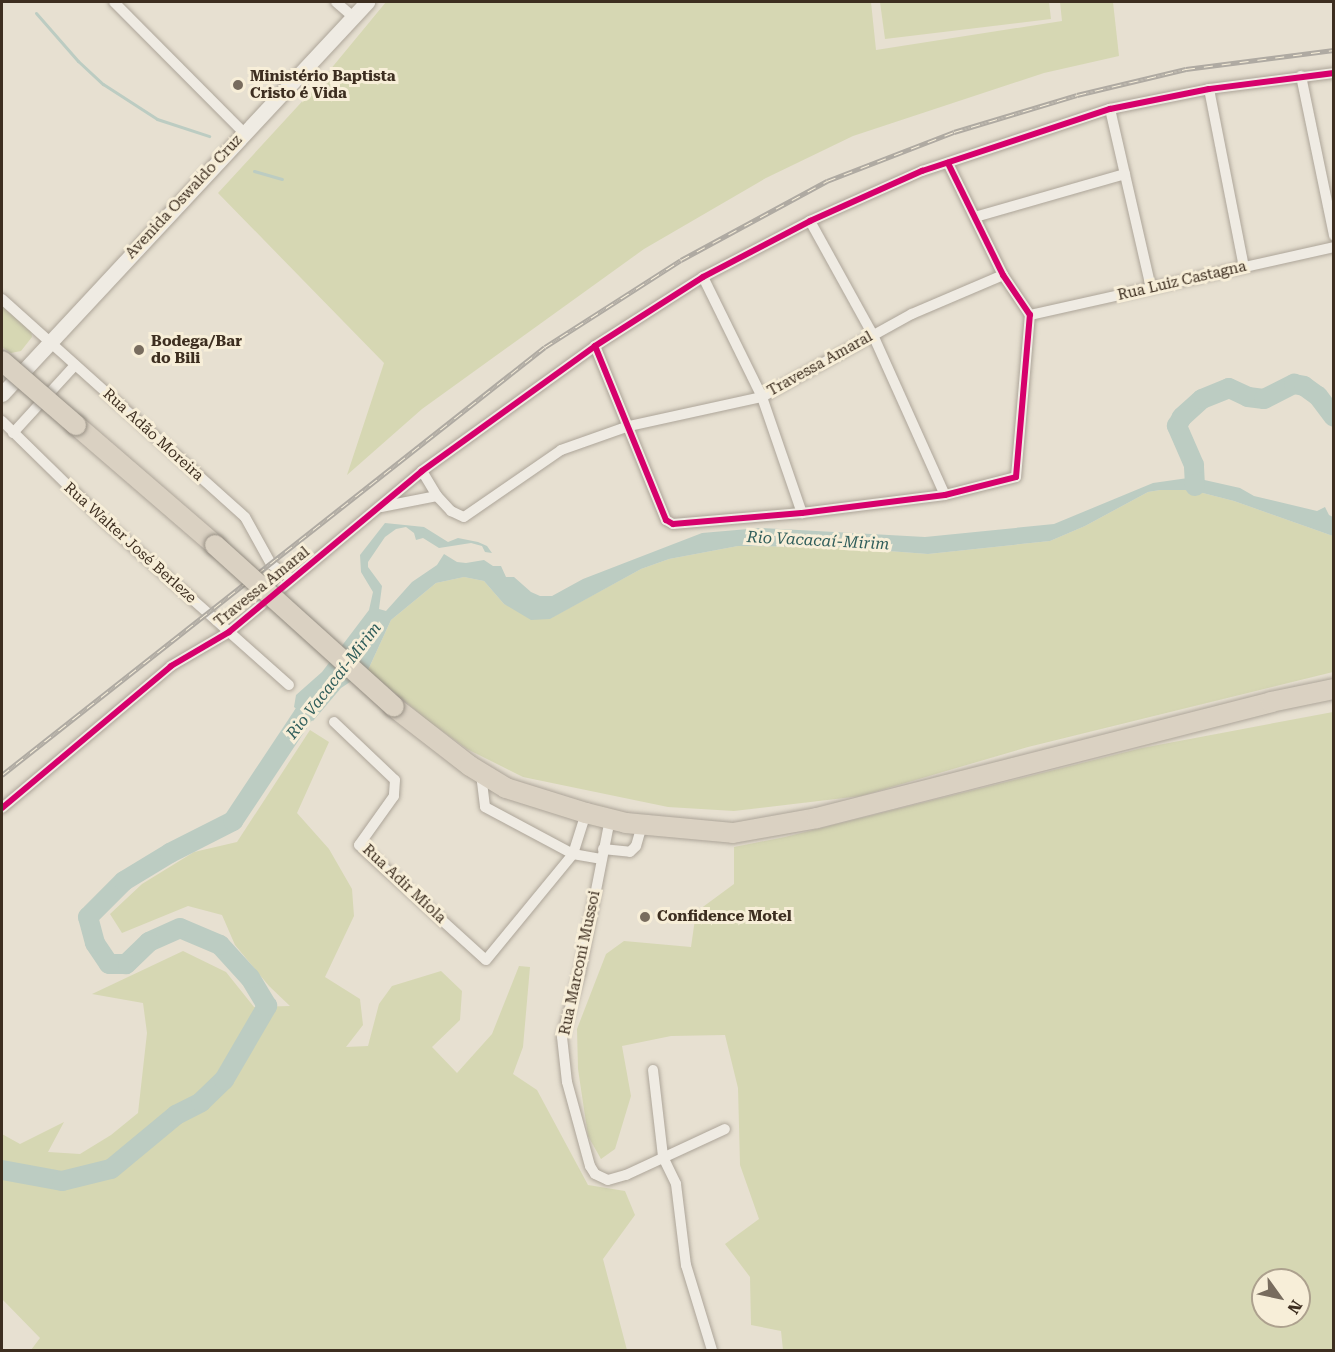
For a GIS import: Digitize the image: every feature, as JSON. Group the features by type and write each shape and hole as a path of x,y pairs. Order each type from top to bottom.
{"highway":[{"path":"2,361 215,545 394,707 481,774 507,788 610,819 642,825 733,833 817,818 1271,702 1334,689"}],"street":[{"path":"114,2 244,133"},
{"path":"336,2 352,16"},
{"name":"Avenida Oswaldo Cruz","path":"2,394 352,16 368,2"},
{"path":"422,471 595,346 703,277 810,221 922,171 1110,109 1209,89 1301,76 1334,74"},
{"path":"1301,76 1334,236"},
{"path":"1209,89 1244,267"},
{"path":"1110,109 1151,288"},
{"path":"595,346 666,520 673,524 802,513 945,495 1016,477 1030,315 1004,275 948,163"},
{"path":"975,217 1125,174"},
{"path":"810,221 873,334 945,495"},
{"name":"Rua Luiz Castagna","path":"1030,315 1334,247"},
{"name":"Travessa Amaral","path":"2,808 171,666 229,632 422,471 437,496 452,511 464,517 561,450 629,426 762,397 912,314 1004,275"},
{"path":"703,277 762,397 802,513"},
{"name":"Rua Adão Moreira","path":"2,299 245,517 271,564 292,579"},
{"path":"14,433 75,365"},
{"name":"Rua Walter José Berleze","path":"2,421 102,519 289,685"},
{"path":"378,507 437,496"},
{"name":"Rua Adir Miola","path":"334,722 395,780 394,796 359,845 486,960 573,854"},
{"path":"481,774 485,807 573,854 630,852 636,846 642,825"},
{"path":"573,854 586,813"},
{"name":"Rua Marconi Mussoi","path":"610,819 580,972 562,1037 567,1082 590,1166 595,1174 608,1180 626,1175 725,1129"},
{"path":"653,1070 663,1157 676,1184 686,1265 712,1350"}],"green space":[{"path":"386,2 871,2 876,50 1062,21 1060,2 1113,2 1119,56 1044,73 853,136 766,178 644,249 422,409 347,475 384,363 218,193 320,82"},
{"path":"880,2 1049,2 1051,19 885,39"},
{"path":"2,306 31,331 32,337 21,351 11,353 2,347"},
{"path":"1191,490 1234,501 1333,536 1333,672 1028,747 861,796 734,811 668,807 523,777 467,749 427,720 368,670 391,620 436,583 464,577 484,581 504,604 549,619 641,569 669,559 738,546 835,547 928,554 1050,541 1085,526 1148,492"},
{"path":"1333,712 1333,1350 783,1350 781,1331 751,1325 750,1277 725,1244 759,1219 740,1165 738,1088 725,1035 671,1036 622,1046 631,1096 615,1149 601,1159 588,1136 578,1069 577,1029 606,954 624,941 691,947 696,912 734,884 734,847 785,837 1142,748"},
{"path":"310,730 329,742 297,813 329,849 352,889 354,916 325,977 360,999 363,1025 346,1047 368,1046 379,1004 392,986 441,971 462,991 460,1020 432,1047 457,1073 492,1034 519,966 530,967 523,1047 513,1074 537,1090 588,1185 625,1191 635,1215 603,1259 627,1350 31,1350 40,1338 2,1299 2,1134 20,1144 64,1122 48,1152 80,1154 111,1135 138,1113 147,1033 143,1003 92,994 183,951 226,972 254,1007 290,1006 269,986 235,945 222,915 188,906 122,933 110,914 142,884 194,852 237,842"}],"water":[{"name":"Rio Vacacaí-Mirim","path":"1193,472 1200,479 1240,488 1254,496 1317,511 1325,507 1329,515 1333,517 1333,536 1234,501 1191,490 1160,490 1148,492 1085,526 1050,541 928,554 835,547 738,546 669,559 641,569 550,619 531,620 504,604 484,581 464,577 436,583 391,620 368,670 341,688 313,721 294,707 296,695 322,672 369,610 373,592 361,572 360,555 385,523 424,527 448,542 458,538 478,542 487,546 492,553 485,552 482,546 471,543 439,548 423,538 416,540 414,533 406,527 396,529 385,537 368,562 368,567 382,586 379,609 386,611 412,582 437,565 444,554 457,562 484,560 493,566 501,566 506,577 514,577 531,592 540,596 552,596 583,579 702,533 760,528 925,537 1054,524 1153,483 1188,478"}],"waterway":[{"path":"36,13 78,61 103,84 157,119 209,136"},
{"path":"254,171 282,179"},
{"path":"1195,486 1194,465 1177,426 1182,417 1202,399 1229,388 1248,397 1264,399 1294,384 1304,386 1318,396 1334,417"},
{"name":"Rio Vacacaí-Mirim","path":"2,1170 62,1181 111,1169 176,1115 201,1102 224,1080 267,1006 250,978 220,945 180,928 149,942 126,964 109,964 95,943 88,917 124,881 170,853 233,821 304,714 320,695"}],"railway":[{"path":"2,775 545,347 681,260 827,181 954,132 1077,95 1186,69 1334,50"}],"cycle path":[{"path":"2,808 171,666 229,632 422,471 595,346 703,277 810,221 922,171 1110,109 1209,89 1334,73"},
{"path":"595,346 666,520 673,524 802,513 945,495 1016,477 1030,315 1003,275 948,163"}],"place":[{"name":"Ministério Baptista Cristo é Vida","path":"238,85"},
{"name":"Bodega/Bar do Bili","path":"139,350"},
{"name":"Confidence Motel","path":"645,917"}]}
